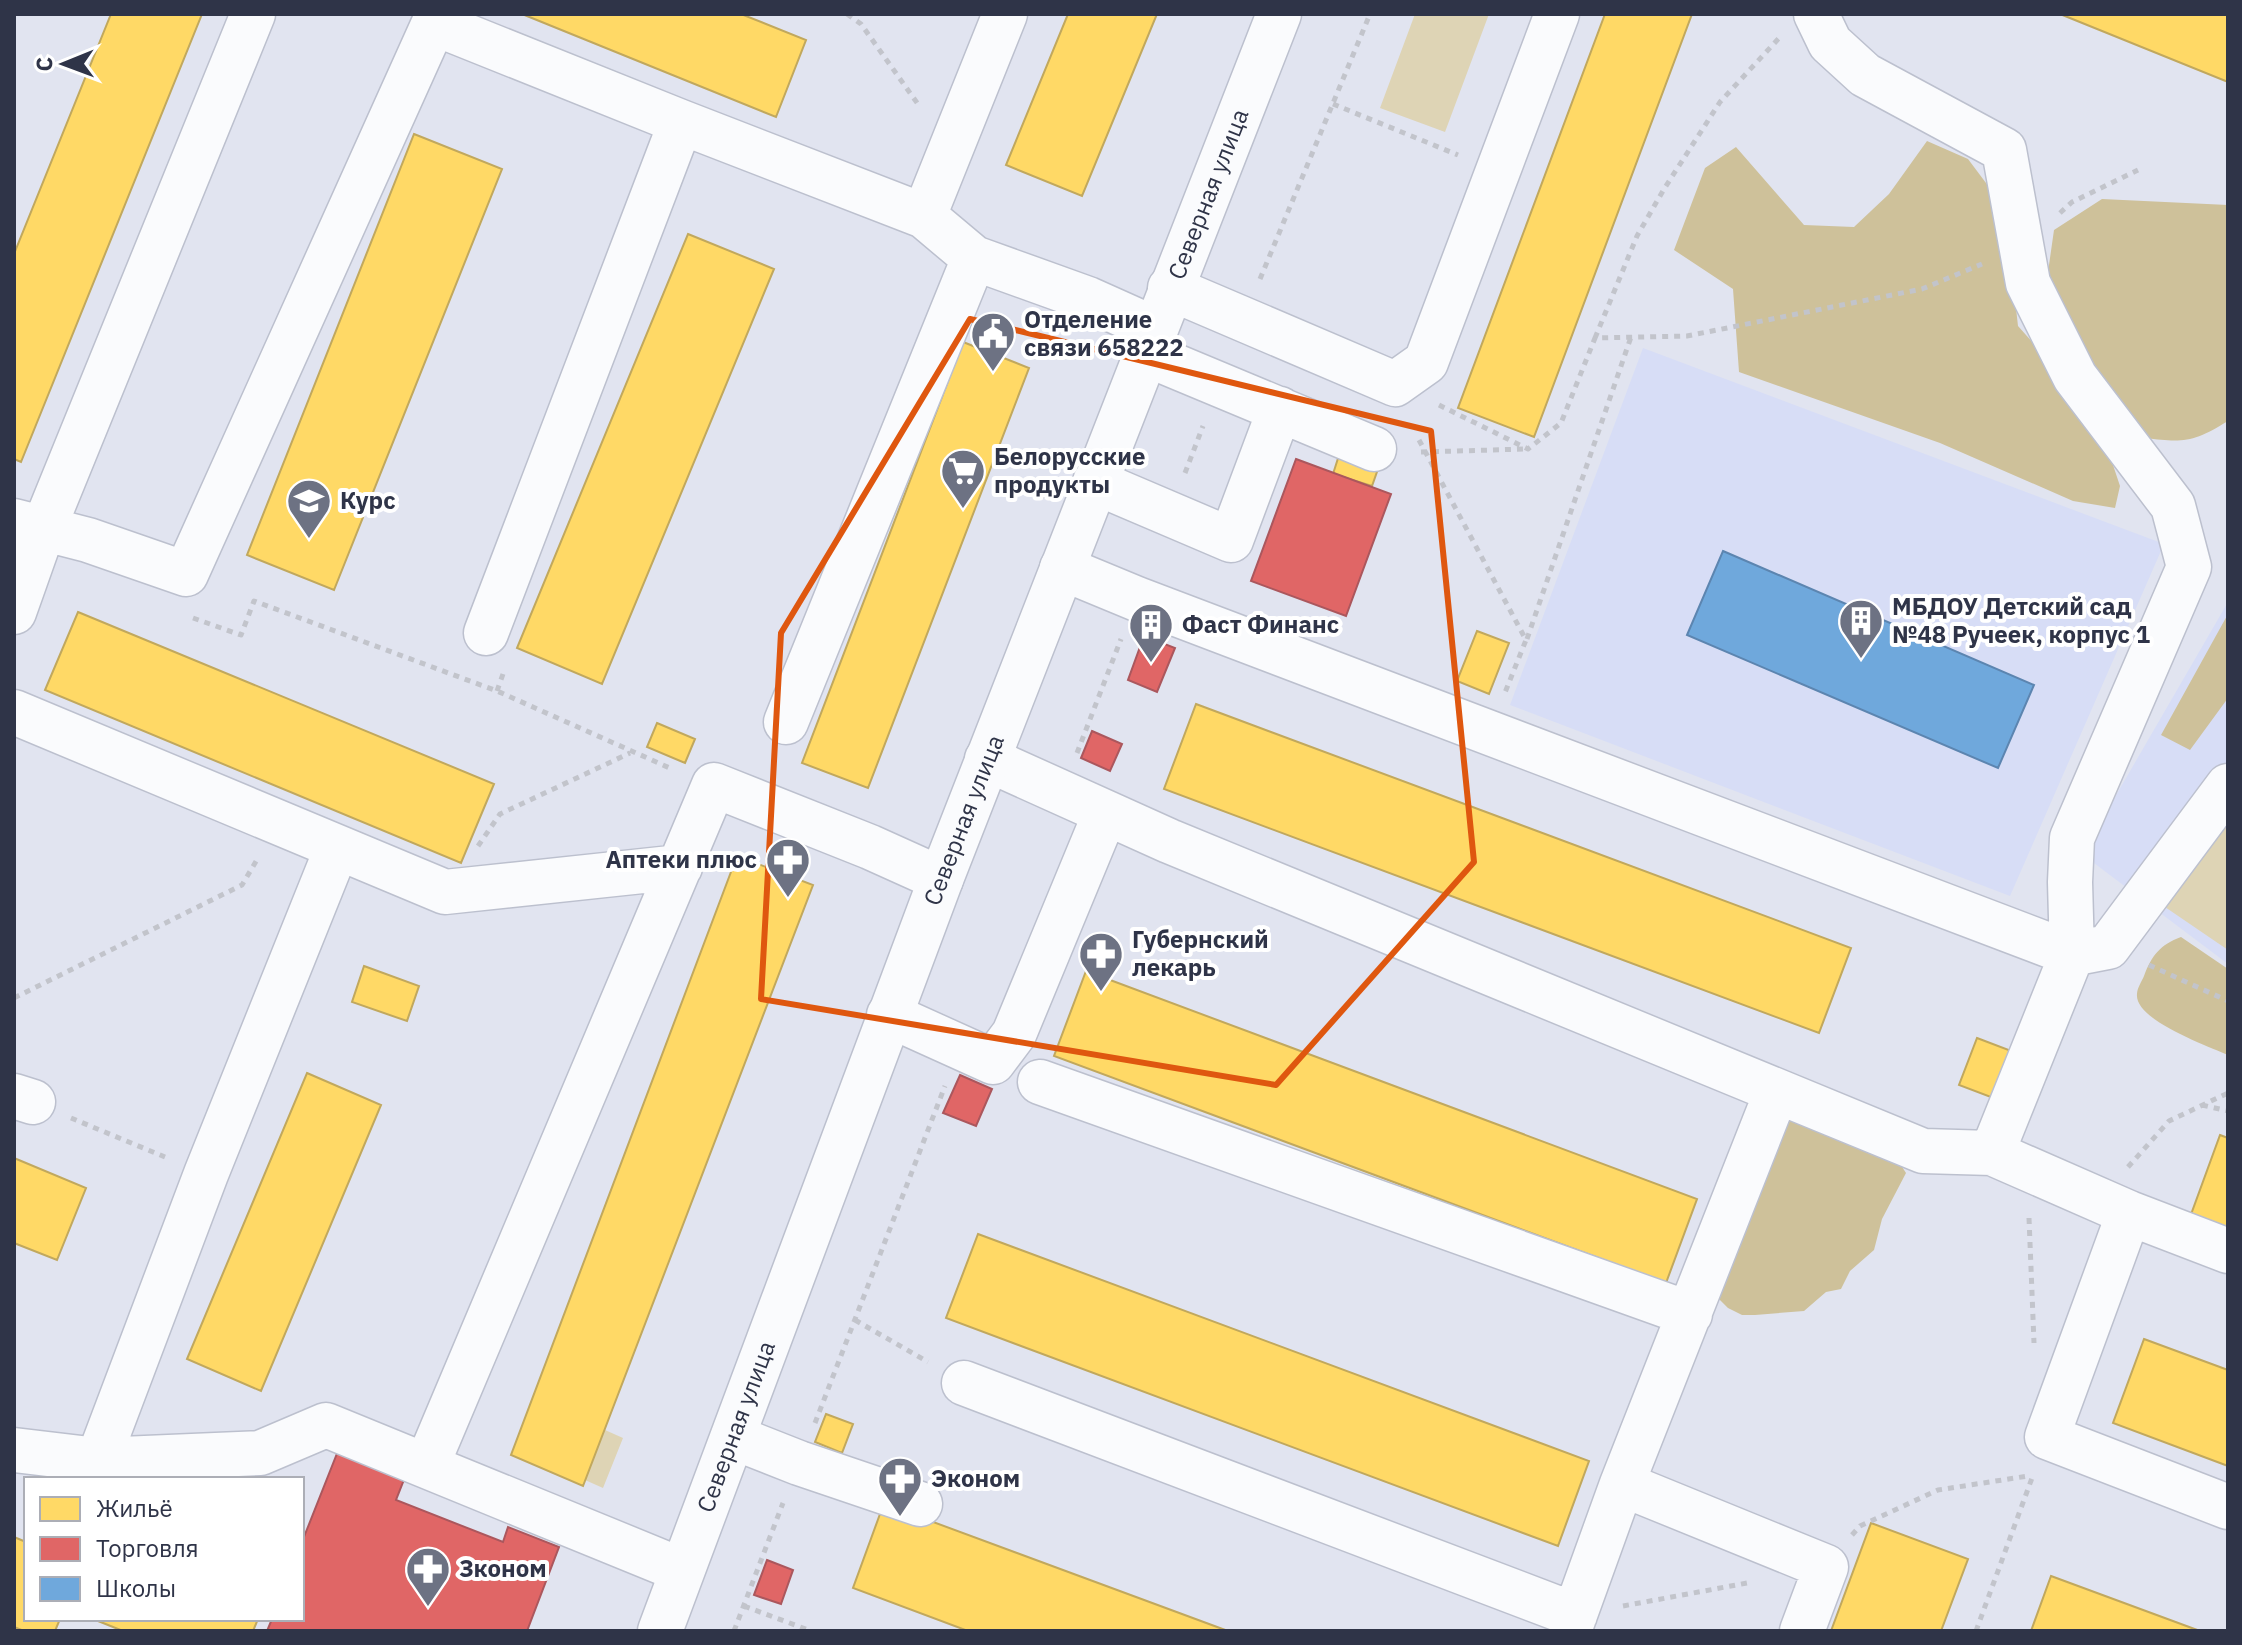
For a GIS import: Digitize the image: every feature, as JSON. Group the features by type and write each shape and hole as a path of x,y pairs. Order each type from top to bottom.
{"main road":[{"path":"14,612 29,525 253,14"},
{"path":"924,216 1005,14"},
{"name":"Северная улица","path":"660,1631 941,879 1279,14"},
{"path":"1170,288 1395,384 1426,362 1557,14"},
{"path":"29,525 88,540 186,574 434,23 924,216 974,258 1088,299 1150,342 1280,409 1374,449"},
{"path":"1800,24 1830,43 1865,75 2004,150 2028,283 2075,377 2173,506 2189,567 2072,838 2070,882 2090,950"},
{"path":"486,633 681,122"},
{"path":"786,722 974,258"},
{"path":"1095,482 1231,540 1280,409"},
{"path":"1062,568 1489,730 2090,950"},
{"path":"14,712 445,892 680,867"},
{"path":"987,759 1062,791 1105,814 1776,1093 1923,1151 2010,1161 2228,1251"},
{"path":"427,1465 714,785 870,847 941,879"},
{"path":"2010,1161 2090,950 2228,786"},
{"path":"889,1015 993,1062 1014,1034 1105,814"},
{"path":"98,1460 206,1174 337,848"},
{"path":"1040,1082 1690,1314"},
{"path":"964,1383 1572,1623 1622,1484 1776,1093"},
{"path":"2113,1206 2047,1437 2228,1507"},
{"path":"14,1450 98,1460 260,1453 326,1425 681,1570"},
{"path":"733,1437 920,1504"},
{"path":"1622,1484 1826,1567 1802,1631"}],"path":[{"path":"847,14 861,24 951,151"},
{"path":"1374,449 1424,452 1528,449 1561,423 1637,236 1664,189 1720,102 1800,24"},
{"path":"1333,104 1498,171"},
{"path":"1595,338 1687,336 1922,289 2021,248 2072,202 2138,170"},
{"path":"1489,730 1526,640 1631,337"},
{"path":"1395,384 1528,449"},
{"path":"1424,452 1526,640"},
{"path":"254,601 497,691 631,752 714,785"},
{"path":"445,892 500,814 631,752"},
{"path":"14,998 242,885 279,823"},
{"path":"2090,950 2228,1001"},
{"path":"734,1631 960,1048"},
{"path":"2113,1206 2169,1121 2228,1093"},
{"path":"24,1099 206,1174"},
{"path":"2202,1105 2228,1111"},
{"path":"2010,1161 2035,1354"},
{"path":"855,1320 964,1383"},
{"path":"1826,1567 1860,1526 1938,1490 2033,1475 1976,1631"},
{"path":"1572,1623 1748,1582"},
{"path":"744,1606 811,1631"}],"highlighted area":[{"path":"970,319 1431,431 1474,862 1276,1085 761,999 781,633"}],"shaded area":[{"path":"1415,14 1489,14 1445,132 1380,108"},
{"path":"1927,141 1968,159 1992,191 2010,255 2018,326 2049,361 2110,456 2120,486 2115,508 2073,501 1940,443 1739,372 1733,289 1674,250 1705,168 1736,147 1804,225 1854,227 1889,194"},
{"path":"2102,199 2228,205 2228,421 2206,433 2179,440 2145,438 2102,383 2048,272 2054,230"},
{"path":"1643,348 2164,544 2010,896 1510,705"},
{"path":"2228,602 2228,964 2082,854"},
{"path":"2228,614 2228,698 2190,750 2161,735"},
{"path":"2228,814 2228,950 2165,907"},
{"path":"2181,937 2228,969 2228,1055 2174,1031 2139,1004 2138,989 2154,957 2162,947"},
{"path":"1787,1112 1897,1159 1906,1173 1882,1219 1874,1250 1850,1271 1841,1289 1826,1292 1804,1311 1742,1315 1728,1308 1714,1294"},
{"path":"605,1430 623,1438 603,1488 585,1480"}],"building: Жильё":[{"path":"111,14 202,14 21,462 14,459 14,254"},
{"path":"522,14 741,14 806,40 776,117"},
{"path":"1068,14 1157,14 1082,196 1006,165"},
{"path":"1605,14 1692,14 1534,437 1458,408"},
{"path":"2060,14 2228,14 2228,82"},
{"path":"414,134 502,169 334,590 247,555"},
{"path":"688,234 774,269 602,684 517,648"},
{"path":"963,342 1029,368 868,788 802,763"},
{"path":"1340,452 1379,466 1372,486 1333,474"},
{"path":"78,612 494,784 461,863 45,690"},
{"path":"1477,631 1509,643 1489,694 1457,681"},
{"path":"1196,704 1851,948 1819,1033 1164,789"},
{"path":"657,723 695,739 685,763 647,747"},
{"path":"737,856 813,885 583,1486 511,1455"},
{"path":"364,966 419,986 407,1021 352,1002"},
{"path":"1086,971 1697,1199 1666,1283 1054,1056"},
{"path":"1977,1038 2014,1052 1996,1099 1959,1085"},
{"path":"307,1073 381,1105 261,1391 187,1359"},
{"path":"2220,1135 2228,1138 2228,1234 2189,1220"},
{"path":"14,1158 86,1188 57,1260 14,1243"},
{"path":"978,1234 1589,1461 1558,1546 946,1318"},
{"path":"2144,1339 2228,1370 2228,1466 2113,1423"},
{"path":"826,1414 853,1424 842,1453 815,1442"},
{"path":"884,1503 1228,1631 968,1631 853,1588"},
{"path":"1871,1523 1968,1559 1941,1631 1831,1631"},
{"path":"14,1537 24,1541 24,1621 59,1621 55,1631 24,1631 14,1627"},
{"path":"2051,1576 2200,1631 2031,1631"},
{"path":"98,1621 257,1621 253,1631 123,1631"}],"building: Торговля":[{"path":"1296,459 1391,494 1346,616 1251,581"},
{"name":"Фаст Финанс","path":"1144,636 1175,648 1157,692 1128,680"},
{"path":"1092,731 1122,744 1110,771 1081,758"},
{"path":"960,1075 992,1089 976,1126 943,1113"},
{"path":"338,1451 405,1477 396,1500 503,1542 508,1527 559,1547 527,1631 267,1631 271,1621 304,1621 304,1537"},
{"path":"767,1560 793,1570 781,1604 754,1595"}],"building: Школы":[{"name":"МБДОУ Детский сад №48 Ручеек, корпус 1","path":"1723,551 2034,685 1998,768 1687,635"}],"place":[{"name":"Отделение связи 658222","path":"993,373"},
{"name":"Белорусские продукты","path":"963,510"},
{"name":"Курс","path":"309,540"},
{"name":"МБДОУ Детский сад №48 Ручеек, корпус 1","path":"1861,660"},
{"name":"Фаст Финанс","path":"1151,664"},
{"name":"Аптеки плюс","path":"788,899"},
{"name":"Губернский лекарь","path":"1101,993"},
{"name":"Эконом","path":"900,1518"},
{"name":"Зконом","path":"428,1608"}]}
